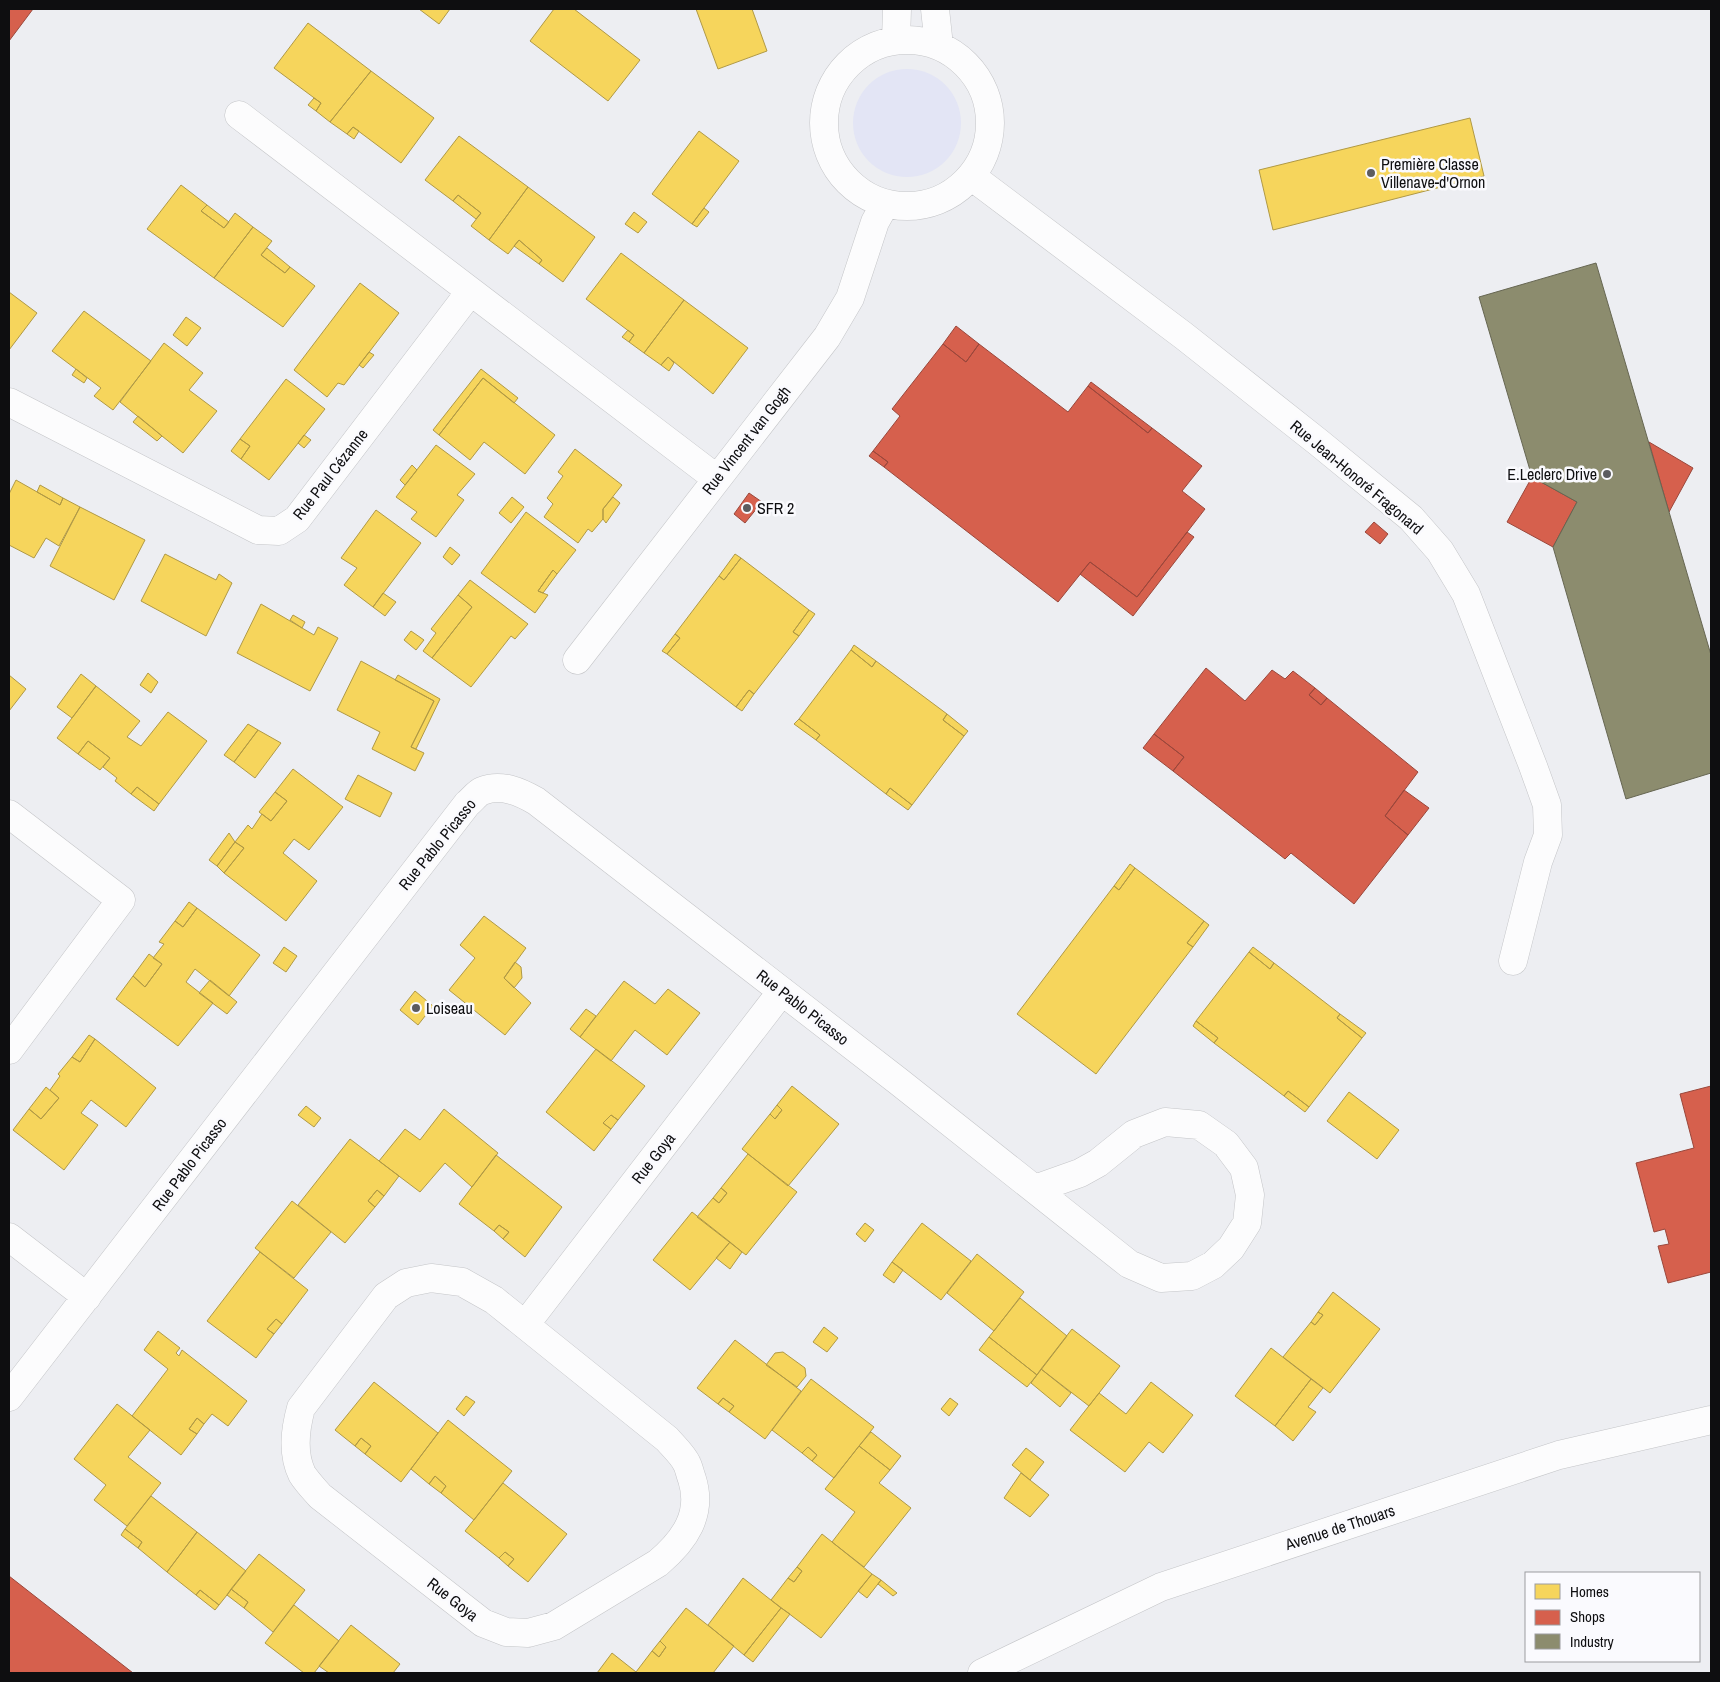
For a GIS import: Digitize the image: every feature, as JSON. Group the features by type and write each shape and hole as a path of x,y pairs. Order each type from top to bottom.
{"street":[{"path":"896,40 897,9"},
{"path":"935,9 939,46"},
{"path":"896,40 918,40 939,46 961,60 977,79 988,103 990,129 985,154 971,176 954,193 932,203 908,207 885,204 856,190 834,165 824,134 826,101 840,72 865,50 896,40"},
{"path":"238,115 716,478"},
{"name":"Rue Jean-Honoré Fragonard","path":"971,176 1184,336 1318,442 1412,518 1440,551 1466,594 1547,805 1548,835 1538,862 1513,961"},
{"name":"Rue Vincent van Gogh","path":"577,660 827,337 850,298 875,222 885,204"},
{"name":"Rue Paul Cézanne","path":"9,402 258,530 279,531 298,519 470,292"},
{"name":"Rue Pablo Picasso","path":"9,1397 443,835 481,791 494,788 516,790 536,801 782,991 1129,1264 1161,1278 1192,1276 1212,1265 1231,1248 1246,1223 1250,1195 1244,1168 1226,1144 1199,1125 1165,1122 1134,1134 1098,1163 1080,1173 1035,1189"},
{"path":"9,814 122,900 9,1050"},
{"name":"Rue Goya","path":"525,1325 782,991"},
{"path":"9,1237 87,1297"},
{"name":"Rue Goya","path":"431,1278 462,1282 494,1300 525,1325 667,1439 687,1464 696,1490 694,1513 688,1530 673,1550 658,1563 554,1626 528,1633 506,1632 483,1623 320,1496 302,1474 295,1448 296,1423 301,1408 386,1296 406,1283 431,1278"},
{"name":"Avenue de Thouars","path":"982,1673 1161,1587 1559,1455 1711,1420"}],"shaded area":[{"path":"907,69 928,73 945,85 957,102 961,123 957,144 945,161 928,173 907,177 886,173 869,161 857,144 853,123 857,102 869,85 886,73"}],"building: Homes":[{"path":"419,9 450,9 439,24"},
{"path":"554,9 574,9 640,60 608,101 530,41"},
{"path":"696,9 752,9 767,51 718,69"},
{"path":"308,23 371,71 330,122 316,111 321,103 274,68"},
{"path":"371,71 434,118 401,163 353,127 347,134 330,122"},
{"path":"314,98 321,103 316,111 308,105"},
{"name":"Première Classe Villenave-d'Ornon","path":"1470,118 1484,176 1273,230 1259,170"},
{"path":"353,127 359,131 354,139 347,134"},
{"path":"699,131 739,161 692,224 652,194"},
{"path":"459,136 528,187 489,240 471,226 481,213 458,195 453,201 425,180"},
{"path":"181,185 207,205 201,211 224,228 235,213 253,227 214,278 147,229"},
{"path":"528,187 595,237 563,282 539,264 542,260 519,240 508,254 489,240"},
{"path":"458,195 481,213 476,219 453,201"},
{"path":"207,205 229,222 224,228 201,211"},
{"path":"704,208 709,212 697,227 692,224"},
{"path":"634,212 647,222 638,233 625,224"},
{"path":"253,227 272,241 261,255 285,273 290,267 315,286 283,327 214,278"},
{"path":"519,240 542,260 539,264 514,246"},
{"path":"267,248 290,267 285,273 261,255"},
{"path":"621,253 684,300 644,353 629,342 634,335 586,299"},
{"path":"360,283 399,313 344,385 338,383 327,397 294,370"},
{"path":"9,292 37,313 9,350"},
{"path":"684,300 748,348 713,394 668,357 661,365 644,353"},
{"path":"84,311 151,361 113,410 94,396 101,388 52,351"},
{"path":"186,317 201,328 187,346 173,335"},
{"path":"628,330 634,335 629,342 622,337"},
{"path":"164,343 203,373 189,390 217,411 183,453 120,402"},
{"path":"369,352 374,355 363,368 359,365"},
{"path":"668,357 674,363 669,371 661,365"},
{"path":"76,369 87,378 84,383 72,375"},
{"path":"481,369 518,398 514,403 483,378 439,435 433,430"},
{"path":"483,378 555,435 525,474 484,442 470,460 439,435"},
{"path":"286,379 325,409 269,480 241,459 250,446 240,439"},
{"path":"138,416 162,436 157,441 133,422"},
{"path":"304,435 311,440 304,448 298,443"},
{"path":"240,439 250,446 241,459 231,451"},
{"path":"436,445 475,474 457,495 464,500 436,537 411,519 417,512 396,497"},
{"path":"575,449 622,485 603,509 603,519 592,532 588,529 578,543 544,517 553,504 547,498 563,476 558,472"},
{"path":"412,465 417,470 405,485 400,480"},
{"path":"16,480 60,505 63,498 80,507 59,546 46,538 34,558 9,545 9,494"},
{"path":"40,485 63,498 60,505 37,492"},
{"path":"512,497 524,507 511,523 499,513"},
{"path":"613,497 620,503 606,523 603,519 603,509"},
{"path":"80,507 145,540 114,600 50,566"},
{"path":"376,510 421,543 373,607 344,585 357,568 341,558"},
{"path":"526,512 576,550 557,574 553,570 538,591 548,595 535,613 481,573"},
{"path":"450,547 460,555 452,565 443,557"},
{"path":"165,554 216,580 219,574 232,583 206,636 141,601"},
{"path":"735,554 741,558 724,580 719,576"},
{"path":"741,558 809,610 793,632 799,636 754,694 749,690 736,707 667,654 680,638 675,634 719,576 724,580"},
{"path":"553,570 557,574 543,593 538,591"},
{"path":"470,580 528,624 515,639 511,636 471,687 432,658 472,607 458,595"},
{"path":"383,593 396,602 385,616 373,607"},
{"path":"458,595 472,607 432,658 423,651 436,633 431,629"},
{"path":"261,604 314,635 318,627 338,638 310,691 237,653"},
{"path":"809,610 815,614 799,636 793,632"},
{"path":"293,615 305,622 302,628 290,620"},
{"path":"411,631 424,640 416,650 404,640"},
{"path":"675,634 680,638 667,654 662,651"},
{"path":"854,645 876,661 872,667 851,650"},
{"path":"851,650 872,667 876,661 947,714 943,720 964,736 912,805 890,788 886,794 816,740 820,735 799,719"},
{"path":"361,661 434,701 411,747 424,753 415,771 372,749 380,732 337,710"},
{"path":"148,673 158,682 151,693 140,685"},
{"path":"81,674 96,686 72,718 57,707"},
{"path":"9,675 26,689 9,711"},
{"path":"398,675 440,699 416,749 411,747 434,701 395,680"},
{"path":"96,686 140,721 127,737 141,746 168,712 207,741 159,804 137,787 131,794 115,781 117,778 103,767 110,758 88,741 78,754 57,738"},
{"path":"749,690 754,694 742,711 736,707"},
{"path":"947,714 968,731 964,736 943,720"},
{"path":"799,719 820,735 816,740 794,724"},
{"path":"248,724 258,730 234,762 224,755"},
{"path":"258,730 281,743 255,778 234,762"},
{"path":"88,741 110,758 100,770 78,754"},
{"path":"293,769 343,807 309,850 294,839 283,853 317,881 286,921 224,873 244,848 235,842 248,825 252,829 262,814 271,821 287,801 275,792"},
{"path":"358,775 392,793 380,817 345,799"},
{"path":"137,787 159,804 154,811 131,794"},
{"path":"890,788 912,805 908,810 886,794"},
{"path":"275,792 287,801 271,821 259,812"},
{"path":"229,833 235,842 217,866 209,860"},
{"path":"235,842 244,848 224,873 217,866"},
{"path":"1130,864 1135,868 1119,890 1114,886"},
{"path":"1135,868 1204,921 1187,943 1193,947 1096,1074 1017,1014 1114,886 1119,890"},
{"path":"189,902 197,908 183,927 175,921"},
{"path":"197,908 260,955 229,996 195,969 186,982 213,1003 178,1046 116,999 133,976 145,987 162,964 153,958 164,944 159,942 175,921 183,927"},
{"path":"484,916 526,948 504,978 531,1003 505,1035 449,990 475,958 460,945"},
{"path":"1204,921 1209,925 1193,947 1187,943"},
{"path":"284,947 297,956 286,972 273,963"},
{"path":"1253,947 1274,963 1270,969 1249,952"},
{"path":"1249,952 1270,969 1274,963 1340,1014 1337,1018 1362,1038 1309,1107 1288,1091 1284,1096 1214,1043 1218,1038 1196,1021"},
{"path":"149,954 162,964 145,987 133,976"},
{"path":"515,962 521,967 522,978 514,988 504,978"},
{"path":"210,980 237,1002 227,1014 199,993"},
{"path":"624,981 655,1004 668,989 700,1013 667,1055 635,1030 611,1061 580,1037"},
{"name":"Loiseau","path":"415,991 433,1006 418,1025 400,1010"},
{"path":"586,1009 596,1016 580,1037 570,1029"},
{"path":"1340,1014 1366,1033 1362,1038 1337,1018"},
{"path":"1196,1021 1218,1038 1214,1043 1193,1026"},
{"path":"89,1035 95,1039 80,1062 72,1057"},
{"path":"95,1039 156,1088 126,1127 91,1100 81,1113 98,1125 64,1170 13,1130 29,1109 41,1119 59,1098 50,1090 60,1076 58,1074 72,1057 80,1062"},
{"path":"596,1049 645,1086 618,1120 611,1115 603,1123 611,1129 594,1151 546,1112"},
{"path":"792,1086 839,1124 788,1186 742,1149 770,1114 775,1119 782,1110 777,1105"},
{"path":"46,1087 59,1098 41,1119 29,1109"},
{"path":"1288,1091 1309,1107 1305,1112 1284,1096"},
{"path":"1349,1092 1399,1130 1377,1159 1327,1121"},
{"path":"777,1105 782,1110 775,1119 770,1114"},
{"path":"306,1106 321,1118 314,1127 298,1115"},
{"path":"444,1109 498,1153 472,1187 445,1163 420,1192 379,1161 405,1129 420,1140"},
{"path":"611,1115 618,1120 611,1129 603,1123"},
{"path":"350,1139 399,1176 384,1196 377,1190 368,1201 375,1207 345,1243 298,1205"},
{"path":"748,1154 797,1192 746,1255 697,1217 713,1198 719,1203 727,1193 721,1188"},
{"path":"496,1155 562,1207 525,1257 503,1239 509,1232 499,1225 494,1231 459,1204"},
{"path":"721,1188 727,1193 719,1203 713,1198"},
{"path":"377,1190 384,1196 375,1207 368,1201"},
{"path":"292,1201 331,1232 294,1278 255,1248"},
{"path":"692,1212 730,1242 690,1290 653,1260"},
{"path":"865,1223 874,1230 865,1242 856,1234"},
{"path":"922,1223 971,1261 941,1300 892,1262"},
{"path":"499,1225 509,1232 503,1239 494,1231"},
{"path":"730,1242 742,1252 730,1269 716,1258"},
{"path":"260,1252 308,1290 282,1324 276,1319 267,1329 274,1334 256,1358 207,1321"},
{"path":"977,1254 1024,1292 994,1331 947,1293"},
{"path":"892,1262 903,1270 894,1283 883,1275"},
{"path":"1333,1292 1380,1329 1330,1393 1283,1357 1311,1322 1315,1325 1323,1315 1318,1312"},
{"path":"1020,1298 1067,1336 1037,1375 989,1337"},
{"path":"1318,1312 1323,1315 1315,1325 1311,1322"},
{"path":"276,1319 282,1324 274,1334 267,1329"},
{"path":"824,1327 838,1338 827,1352 813,1342"},
{"path":"1072,1329 1120,1366 1089,1406 1041,1369"},
{"path":"158,1331 180,1348 176,1353 179,1356 182,1350 247,1401 228,1426 212,1414 204,1424 197,1418 189,1429 197,1434 181,1455 132,1416 168,1369 144,1350"},
{"path":"989,1337 1037,1375 1027,1387 979,1350"},
{"path":"735,1340 801,1391 765,1439 729,1412 734,1406 723,1398 718,1404 697,1388"},
{"path":"1271,1348 1311,1379 1275,1426 1235,1396"},
{"path":"783,1352 805,1368 806,1376 797,1387 766,1365 775,1353"},
{"path":"1041,1369 1071,1393 1060,1407 1031,1383"},
{"path":"811,1379 874,1427 834,1478 812,1461 817,1455 808,1447 802,1453 772,1430"},
{"path":"1311,1379 1323,1388 1308,1407 1316,1412 1293,1441 1275,1426"},
{"path":"374,1382 438,1433 401,1482 365,1454 371,1446 361,1438 355,1446 335,1430"},
{"path":"1151,1382 1193,1415 1163,1453 1149,1442 1125,1472 1070,1430 1099,1393 1126,1414"},
{"path":"466,1396 475,1402 464,1416 456,1409"},
{"path":"723,1398 734,1406 729,1412 718,1404"},
{"path":"950,1398 958,1404 949,1416 941,1409"},
{"path":"117,1404 150,1430 128,1457 161,1483 127,1526 94,1500 106,1485 74,1459"},
{"path":"197,1418 204,1424 197,1434 189,1429"},
{"path":"448,1420 512,1471 474,1520 441,1493 446,1486 435,1476 429,1484 411,1469"},
{"path":"871,1432 901,1456 890,1470 859,1446"},
{"path":"361,1438 371,1446 365,1454 355,1446"},
{"path":"859,1446 890,1470 879,1483 911,1508 864,1567 832,1542 855,1512 825,1489"},
{"path":"808,1447 817,1455 812,1461 802,1453"},
{"path":"1026,1448 1044,1462 1030,1480 1012,1465"},
{"path":"1021,1473 1049,1495 1030,1517 1004,1498"},
{"path":"435,1476 446,1486 441,1493 429,1484"},
{"path":"503,1483 567,1534 528,1582 508,1566 514,1559 505,1552 499,1558 465,1531"},
{"path":"151,1496 197,1532 167,1572 138,1548 142,1542 125,1529"},
{"path":"125,1529 142,1542 138,1548 121,1535"},
{"path":"197,1532 246,1571 219,1605 200,1590 196,1595 167,1572"},
{"path":"822,1534 872,1574 821,1638 771,1600 788,1578 794,1582 802,1571 797,1567"},
{"path":"505,1552 514,1559 508,1566 499,1558"},
{"path":"259,1554 305,1590 273,1632 244,1608 248,1602 231,1589"},
{"path":"797,1567 802,1571 794,1582 788,1578"},
{"path":"872,1574 881,1580 867,1598 858,1591"},
{"path":"743,1578 781,1608 744,1655 708,1625"},
{"path":"881,1580 897,1593 893,1596 878,1584"},
{"path":"231,1589 248,1602 244,1608 227,1595"},
{"path":"200,1590 219,1605 215,1610 196,1595"},
{"path":"294,1605 339,1641 314,1673 304,1673 265,1643"},
{"path":"686,1608 734,1646 713,1673 637,1673 652,1651 659,1657 666,1647 660,1641"},
{"path":"781,1608 790,1614 753,1662 744,1655"},
{"path":"351,1625 400,1664 393,1673 329,1673 319,1666"},
{"path":"660,1641 666,1647 659,1657 652,1651"},
{"path":"612,1653 636,1672 637,1673 597,1673"}],"building: Shops":[{"path":"9,9 33,9 9,41"},
{"path":"956,326 979,344 966,362 943,344"},
{"path":"943,344 966,362 979,344 1068,412 1088,386 1148,433 1152,428 1202,466 1182,491 1205,509 1137,597 1090,562 1058,602 884,467 888,462 873,451 900,416 892,409"},
{"path":"1091,382 1152,428 1148,433 1088,386"},
{"path":"1649,442 1693,468 1669,512"},
{"path":"873,451 888,462 884,467 869,456"},
{"path":"1532,477 1577,502 1553,547 1507,522"},
{"name":"SFR 2","path":"749,493 762,502 745,523 734,514"},
{"path":"1374,522 1388,534 1380,544 1365,532"},
{"path":"1187,532 1194,537 1133,616 1080,574 1090,562 1137,597"},
{"path":"1206,668 1245,701 1272,670 1285,679 1293,671 1315,688 1309,695 1321,705 1327,698 1418,772 1385,816 1408,835 1354,904 1291,853 1285,859 1173,771 1184,757 1154,734"},
{"path":"1315,688 1327,698 1321,705 1309,695"},
{"path":"1154,734 1184,757 1173,771 1143,748"},
{"path":"1404,790 1429,808 1408,835 1385,816"},
{"path":"1711,1086 1711,1272 1668,1283 1658,1246 1669,1244 1665,1229 1654,1232 1636,1163 1694,1148 1680,1094"},
{"path":"9,1576 133,1673 9,1673"}],"building: Industry":[{"path":"1596,263 1711,655 1711,773 1626,799 1553,547 1577,502 1532,477 1479,297"}],"place":[{"name":"Première Classe Villenave-d'Ornon","path":"1371,173"},
{"name":"E.Leclerc Drive","path":"1607,474"},
{"name":"SFR 2","path":"747,508"},
{"name":"Loiseau","path":"416,1008"}]}
